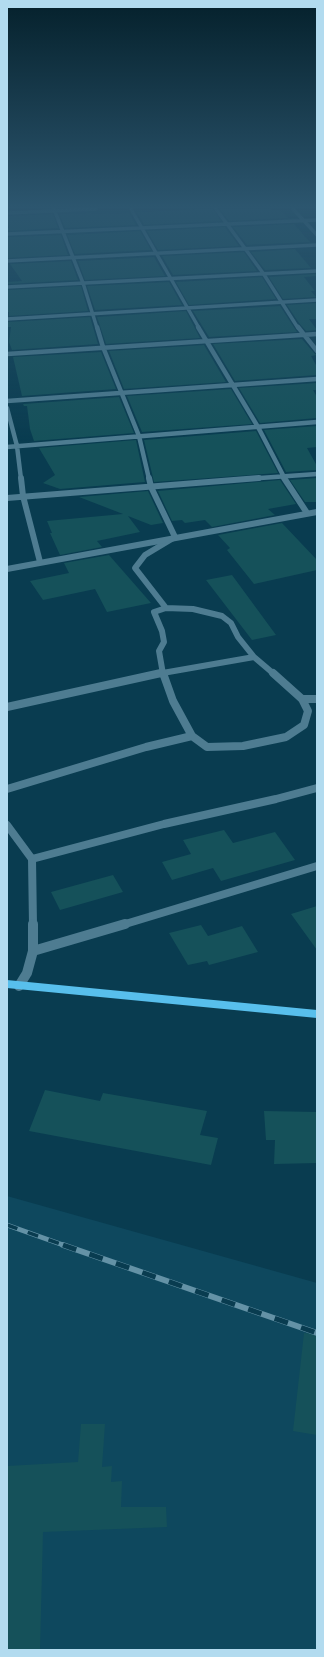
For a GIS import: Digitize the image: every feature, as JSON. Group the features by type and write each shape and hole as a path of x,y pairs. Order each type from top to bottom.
{"main road":[{"path":"7,984 317,1014"}],"street":[{"path":"7,287 20,286"},
{"path":"83,286 103,347 123,392 139,436 151,486 175,537"},
{"path":"176,286 232,385 258,427 283,477 307,513"},
{"path":"271,286 303,335 317,352"},
{"path":"7,319 317,300"},
{"path":"7,354 317,334"},
{"path":"7,401 317,379"},
{"path":"7,408 17,446 23,496 40,562"},
{"path":"7,447 317,422"},
{"path":"7,498 317,474"},
{"path":"7,569 317,512"},
{"path":"166,608 135,568 145,555 175,537"},
{"path":"166,608 192,609 222,616 231,623 238,637 254,657 302,700 308,711 304,725 286,737 243,746 207,747 192,736 174,701 163,673 159,651 164,642 162,631 154,612 166,608"},
{"path":"7,707 163,673 254,657"},
{"path":"302,700 317,699"},
{"path":"7,789 146,747 192,736"},
{"path":"32,859 164,824 276,799 317,788"},
{"path":"7,825 32,859 33,951 27,973 19,986"},
{"path":"33,951 317,866"}],"shaded area":[{"path":"7,1196 317,1283 317,1650 7,1650"}],"building":[{"path":"81,286 88,311 9,316 9,312 7,312 7,290"},
{"path":"87,286 171,286 182,305 95,310"},
{"path":"178,286 268,286 276,299 189,305"},
{"path":"275,286 311,286 315,291 311,291 316,297 283,299"},
{"path":"317,303 317,319 309,319 317,330 306,331 287,305"},
{"path":"280,306 297,332 209,337 193,311"},
{"path":"186,311 200,338 106,344 97,317"},
{"path":"90,317 98,344 12,350 9,342 11,327 8,327 8,322"},
{"path":"302,339 317,355 311,356 317,367 317,375 235,381 213,344"},
{"path":"204,345 226,382 124,389 109,351"},
{"path":"101,352 116,389 22,396 13,357"},
{"path":"317,383 317,390 313,390 317,397 317,418 260,423 239,388"},
{"path":"231,389 252,424 142,432 127,396"},
{"path":"119,397 134,433 34,441 30,429 27,406 24,406 23,404"},
{"path":"317,426 317,447 307,448 317,466 317,470 286,472 264,430"},
{"path":"256,431 278,473 154,482 144,440"},
{"path":"136,440 145,482 60,489 43,483 55,475 39,448"},
{"path":"317,478 317,502 305,502 290,480"},
{"path":"280,480 296,504 268,509 275,515 212,527 205,520 185,523 182,520 172,521 158,491"},
{"path":"148,491 163,523 151,525 128,516 140,532 97,541 102,547 60,555 50,533 52,533 47,521 123,514 79,497"},
{"path":"282,523 317,560 317,570 254,584 227,550 230,548 218,535"},
{"path":"109,555 151,603 107,612 95,589 43,600 30,581 69,573 64,563"},
{"path":"232,575 276,635 252,640 206,580"},
{"path":"224,830 233,843 275,832 295,860 221,881 213,868 172,880 162,862 191,854 183,840"},
{"path":"113,875 123,892 60,910 51,892"},
{"path":"317,906 317,950 291,914"},
{"path":"201,925 208,936 242,926 258,952 209,965 207,961 188,965 169,933"},
{"path":"45,1090 100,1101 103,1093 207,1111 200,1135 218,1138 211,1165 29,1131"},
{"path":"264,1111 317,1112 317,1163 274,1164 275,1140 266,1140"},
{"path":"304,1333 317,1334 317,1435 293,1431"},
{"path":"81,1424 105,1424 102,1467 112,1466 111,1482 122,1481 121,1507 166,1507 167,1527 43,1532 40,1650 7,1650 7,1466 78,1462"}],"railway":[{"path":"7,1225 66,1246"},
{"path":"63,1245 317,1333"}]}
